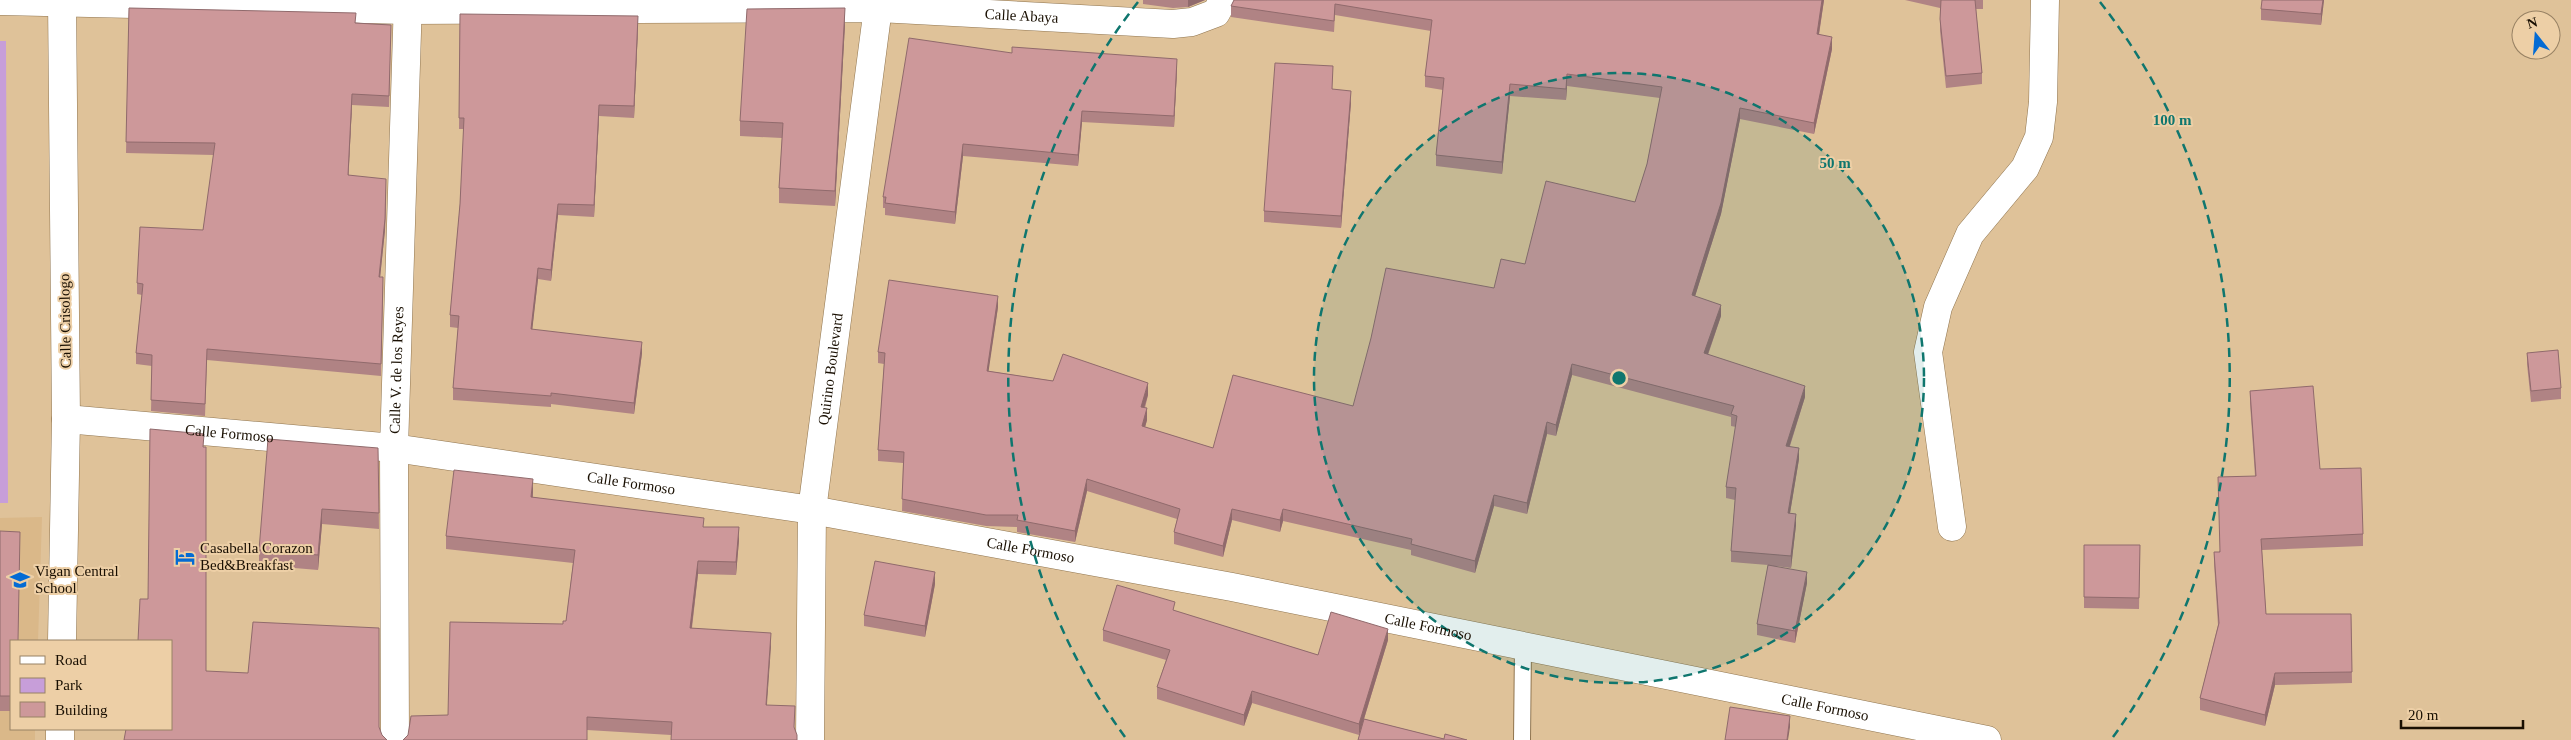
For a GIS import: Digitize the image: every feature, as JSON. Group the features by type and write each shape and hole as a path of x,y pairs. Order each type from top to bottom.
{"street":[{"name":"Calle Abaya","path":"0,1 408,5 879,4 1173,24 1192,22 1216,13 1223,0"},
{"path":"1952,527 1928,352 1938,307 1970,234 2025,168 2039,137 2044,102 2046,0"},
{"name":"Calle Crisologo","path":"62,1 66,419 62,640"},
{"name":"Quirino Boulevard","path":"810,740 812,510 879,4"},
{"name":"Calle V. de los Reyes","path":"394,740 394,448 408,5"},
{"name":"Calle Formoso","path":"66,419 394,448 812,510 1232,587 1987,740"}],"lane":[{"path":"1522,740 1523,646"}],"shaded area":[{"name":"Vigan Central School","path":"42,517 38,640 10,640 10,730 35,730 35,740 0,740 0,518"}],"green space":[{"path":"0,41 6,41 8,503 0,503"}],"building":[{"path":"1234,0 1822,0 1817,34 1832,37 1814,123 1740,108 1721,203 1692,295 1721,305 1704,353 1805,386 1786,446 1799,448 1788,513 1796,514 1791,556 1731,551 1736,488 1726,487 1737,416 1731,414 1734,406 1572,364 1556,425 1547,422 1527,503 1494,495 1475,561 1411,544 1412,539 1283,509 1280,520 1232,509 1223,546 1174,532 1180,509 1087,479 1075,531 1017,520 1018,515 986,515 902,499 904,452 878,450 885,353 878,352 889,280 998,296 987,371 1053,381 1063,354 1148,383 1141,407 1147,408 1142,426 1213,448 1233,375 1353,406 1371,338 1386,268 1494,288 1501,259 1525,264 1546,181 1635,202 1647,164 1662,87 1567,74 1566,89 1510,84 1502,162 1436,155 1444,78 1425,76 1432,20 1335,4 1334,21 1231,6"},
{"path":"1941,0 1975,0 1982,73 1946,76 1940,19"},
{"path":"2262,0 2323,0 2321,14 2261,9"},
{"path":"129,8 356,13 355,23 391,25 389,96 352,94 348,175 386,179 385,219 379,277 383,277 381,364 207,349 205,404 151,400 152,355 136,353 143,284 137,283 140,227 203,230 215,143 126,142"},
{"path":"845,8 835,191 779,188 783,123 740,121 747,9"},
{"path":"460,14 638,16 634,106 599,105 594,205 558,204 551,270 538,268 531,329 642,342 634,403 551,393 551,396 453,388 459,316 450,315 460,204 464,118 459,118"},
{"path":"909,38 1012,53 1012,47 1177,59 1174,116 1082,111 1078,155 963,144 955,212 885,203 886,197 883,197"},
{"path":"1275,63 1333,66 1332,89 1351,91 1341,216 1264,211"},
{"path":"2558,350 2561,388 2531,391 2527,353"},
{"path":"2313,386 2320,469 2361,468 2363,534 2261,539 2266,614 2351,614 2352,672 2275,673 2265,715 2200,698 2219,623 2214,552 2220,552 2218,477 2256,476 2250,391"},
{"path":"150,429 204,434 203,447 206,447 206,671 248,673 253,622 379,628 379,727 382,735 387,740 124,740 126,730 172,730 172,640 138,640 140,599 148,599"},
{"path":"268,439 378,448 379,513 322,509 318,555 259,550"},
{"path":"454,470 533,479 531,497 704,518 703,527 739,527 736,562 698,561 690,628 771,633 766,705 795,706 794,727 797,740 671,740 672,722 587,717 587,740 403,740 408,735 411,716 448,715 450,622 563,624 563,621 566,621 575,550 446,536"},
{"path":"0,531 20,532 18,640 10,640 10,696 0,696"},
{"path":"2084,545 2140,545 2139,598 2084,597"},
{"path":"875,561 935,572 925,626 864,615"},
{"path":"1768,565 1807,572 1795,631 1757,624"},
{"path":"1117,585 1175,602 1173,610 1318,655 1331,612 1388,629 1359,724 1252,691 1244,715 1157,687 1170,650 1103,630"},
{"path":"1730,707 1790,716 1787,740 1725,740"},
{"path":"1364,719 1444,739 1445,734 1467,740 1358,740"}],"place":[{"name":"Casabella Corazon Bed&Breakfast","path":"185,557"},
{"name":"Vigan Central School","path":"20,580"}]}
